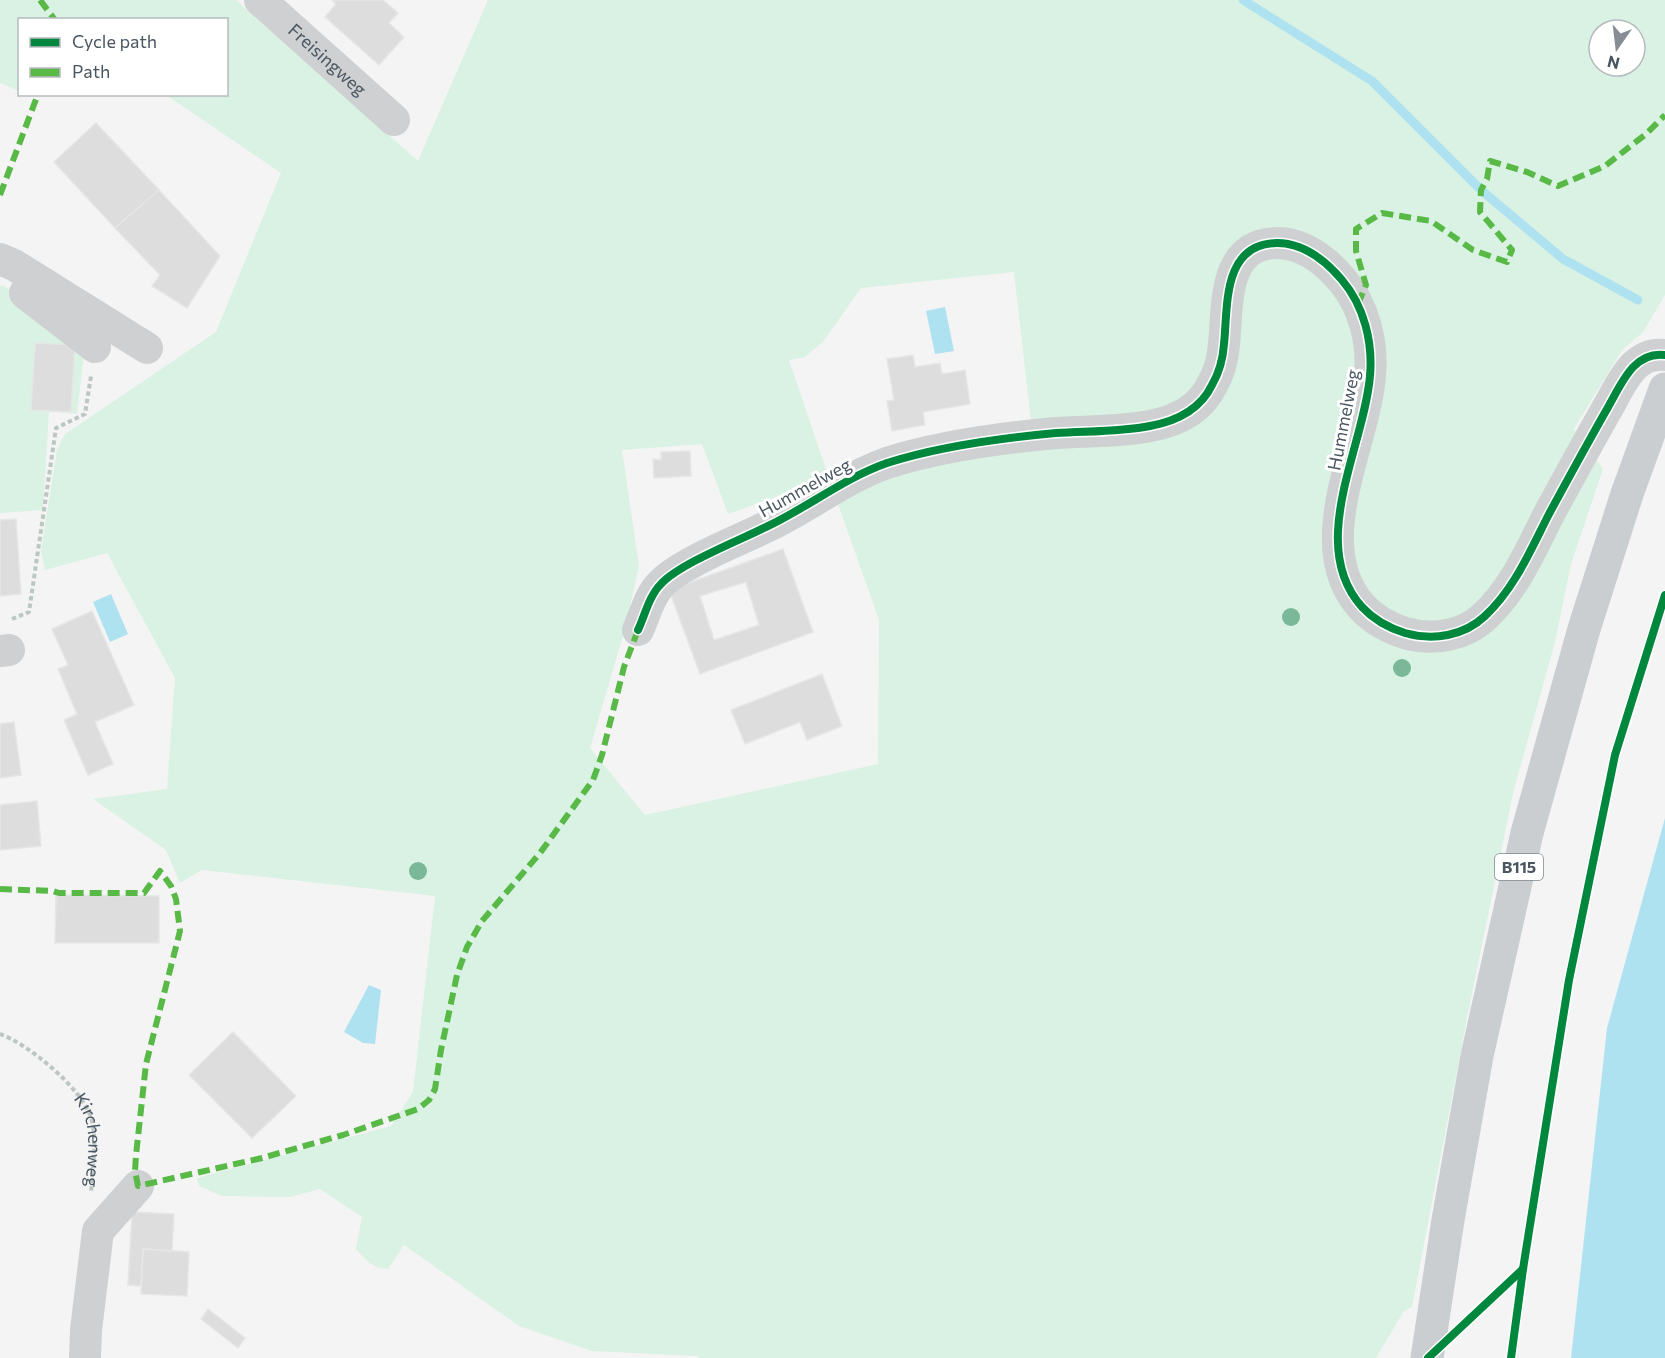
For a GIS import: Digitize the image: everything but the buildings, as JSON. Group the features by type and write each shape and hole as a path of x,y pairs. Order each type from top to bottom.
{"main road":[{"name":"B115","path":"1427,1358 1448,1220 1477,1056 1527,833 1584,629 1627,494 1665,389"}],"street":[{"name":"Freisingweg","path":"260,0 394,120"},
{"name":"Hummelweg","path":"638,630 660,584 679,570 792,515 862,473 909,457 1006,438 1142,428 1167,422 1186,414 1203,401 1220,366 1224,344 1227,292 1234,271 1243,258 1256,247 1270,243 1290,243 1305,248 1322,259 1343,281 1358,304 1370,349 1371,375 1366,406 1340,508 1338,544 1341,568 1350,593 1366,612 1385,626 1408,634 1431,638 1452,635 1484,617 1503,596 1519,572 1578,459 1627,374 1640,359 1652,354 1665,355"},
{"path":"7,262 17,287 94,347"},
{"path":"7,262 147,348"},
{"path":"85,1358 86,1330 98,1231 138,1186"}],"path":[{"path":"5,651 4,622 29,612 56,428 85,414 94,347"}],"green space":[{"path":"0,0 236,0 418,161 488,0 1665,0 1665,295 1643,332 1622,350 1574,429 1603,469 1571,564 1555,642 1513,793 1412,1307 1404,1311 1376,1358 699,1358 697,1356 592,1351 519,1326 404,1245 388,1269 374,1266 356,1249 362,1217 320,1189 290,1197 222,1196 199,1186 197,1178 391,1126 413,1092 435,896 202,870 180,883 166,850 93,799 167,789 175,678 107,553 45,570 41,551 57,450 65,434 216,332 281,173 167,96 228,96 228,18 18,18 18,91 0,83","holes":["1014,272 1034,448 903,468 837,501 879,620 878,764 645,815 590,748 625,629 639,566 622,450 702,444 728,514 829,478 789,360 805,357 823,342 861,288"]},
{"path":"0,286 4,286 85,345 77,414 49,411 43,510 0,513"}],"water":[{"path":"945,307 954,351 935,354 926,311"},
{"path":"111,594 128,634 110,642 93,602"},
{"path":"1665,818 1665,1358 1571,1358 1607,1028"},
{"path":"369,985 381,990 375,1044 363,1043 344,1032"}],"waterway":[{"path":"1243,0 1372,81 1481,190 1563,259 1638,300"}],"marked path":[{"path":"40,0 54,18"},
{"path":"0,195 37,96"},
{"path":"1358,304 1366,285 1356,251 1356,229 1382,213 1431,221 1473,250 1507,262 1512,250 1480,212 1481,190 1487,179 1490,161 1527,172 1558,186 1605,166 1646,134 1665,115"},
{"path":"0,889 59,893 144,893 160,871 171,886 176,899 180,931 146,1064 136,1155 135,1171 138,1186 262,1158 343,1135 418,1109 429,1100 435,1089 457,975 467,947 482,921 540,853 593,780 602,755 624,667 638,630"}],"cycle path":[{"path":"638,630 653,594 661,584 681,568 781,519 871,469 949,447 1056,433 1139,428 1160,424 1187,413 1207,394 1219,370 1228,296 1237,265 1246,254 1259,246 1277,243 1305,249 1321,260 1342,280 1356,301 1368,338 1371,363 1366,404 1343,495 1338,525 1339,555 1346,582 1362,607 1377,620 1393,629 1426,637 1448,635 1477,623 1496,605 1514,581 1585,448 1629,372 1644,358 1665,355"},
{"path":"1511,1358 1569,980 1615,755 1665,595"},
{"path":"1428,1358 1523,1269"}]}
